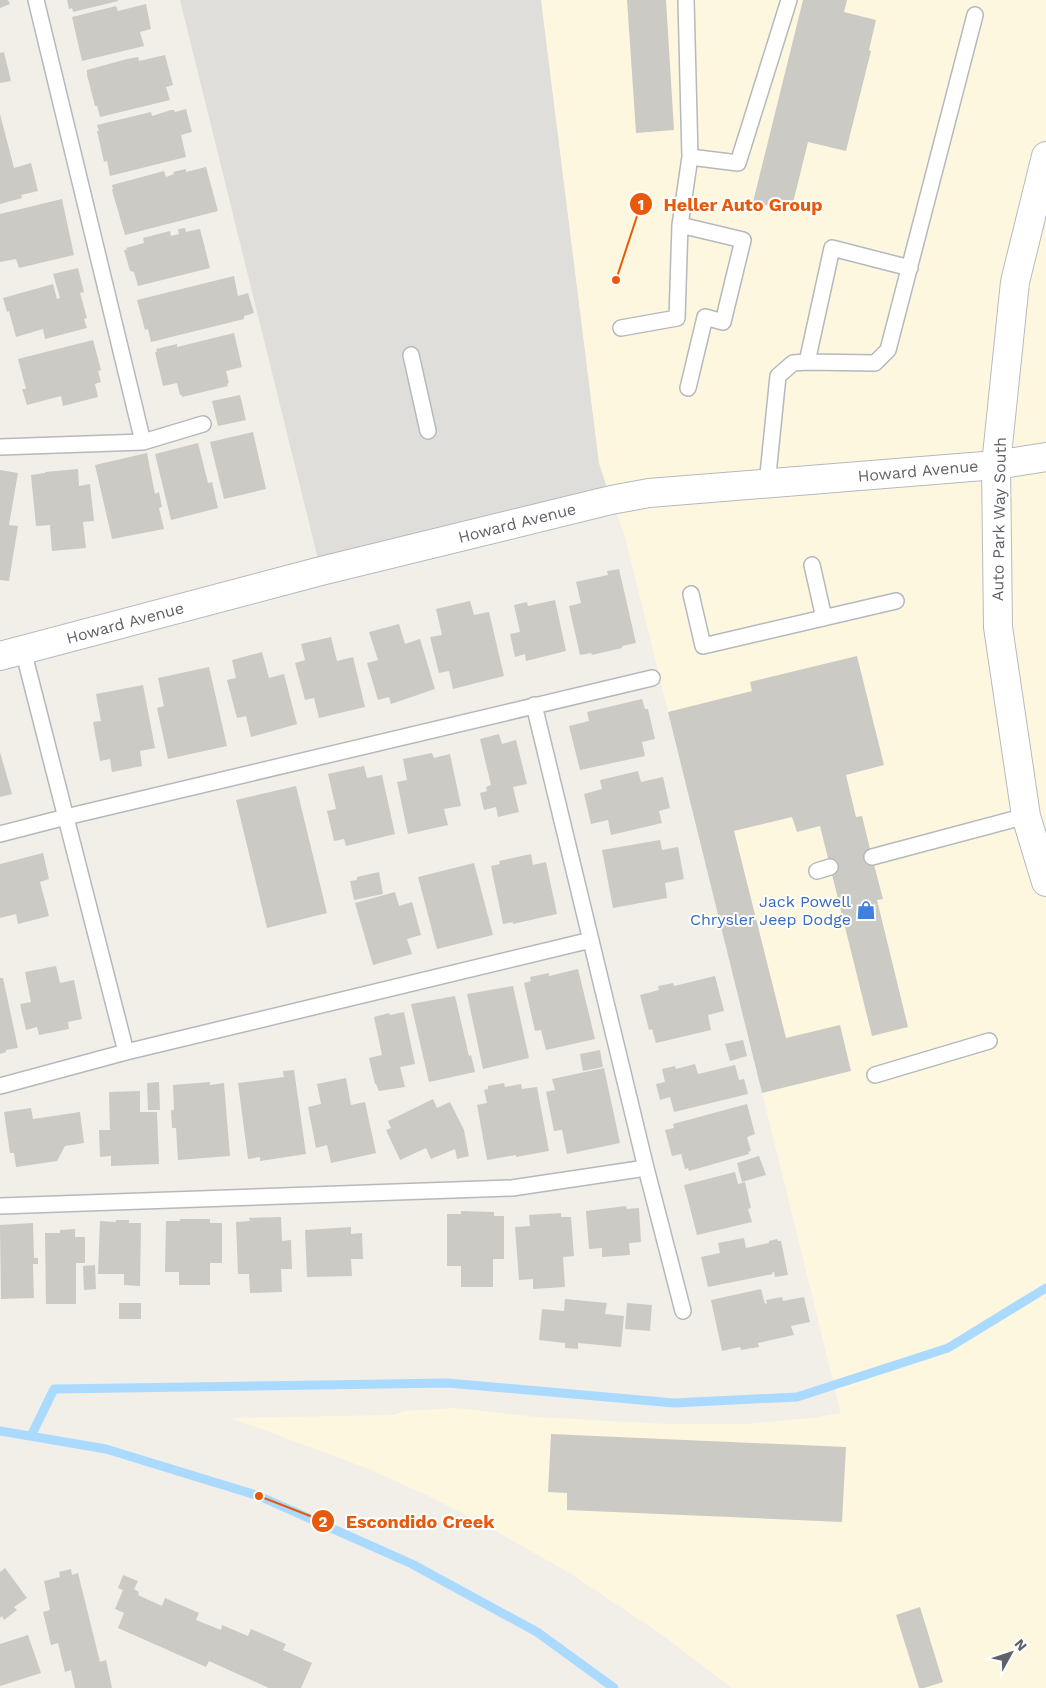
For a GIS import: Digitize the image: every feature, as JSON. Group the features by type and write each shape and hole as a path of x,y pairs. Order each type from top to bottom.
{"street":[{"name":"Auto Park Way South","path":"1046,156 1015,282 996,465 998,627 1026,816 1046,882"},
{"name":"Howard Avenue","path":"11,653 321,571 611,500 649,494 996,465 1046,457"}],"lane":[{"path":"36,0 143,442"},
{"path":"620,328 677,318 680,225 690,157 686,0"},
{"path":"690,157 738,163 789,0"},
{"path":"767,484 778,376 793,364 807,362 876,363 888,350 975,15"},
{"path":"680,225 742,240 724,322 704,317 688,388"},
{"path":"807,362 832,248 910,268"},
{"path":"411,355 428,431"},
{"path":"0,447 143,442 203,424"},
{"path":"812,565 824,618"},
{"path":"691,594 703,646 896,601"},
{"path":"11,653 66,817 126,1052"},
{"path":"0,834 652,678"},
{"path":"534,706 646,1168 683,1311"},
{"path":"872,857 1026,816"},
{"path":"0,1086 126,1052 591,940"},
{"path":"874,1075 989,1041"},
{"path":"0,1206 512,1188 646,1168"}],"shaded area":[{"path":"180,0 1046,0 1046,1688 732,1688 661,1634 568,1572 494,1530 435,1499 369,1469 232,1418 394,1415 404,1411 456,1408 537,1417 666,1424 746,1424 811,1418 841,1413 624,533 611,500"},
{"path":"180,0 541,0 599,463 611,500 321,571"}],"building":[{"path":"0,0 8,0 10,4 0,8"},
{"path":"67,0 118,1 73,12 72,8 69,9"},
{"path":"627,0 666,0 674,130 636,133"},
{"path":"803,0 847,0 844,12 876,20 869,50 871,51 846,151 808,142 791,211 753,202"},
{"path":"146,4 151,29 140,32 144,46 82,61 72,17 116,6 118,11"},
{"path":"4,52 11,81 0,83 0,53"},
{"path":"165,55 173,85 166,87 170,100 100,117 97,106 95,106 87,70 127,59 138,57 139,61"},
{"path":"186,109 192,132 181,135 186,157 110,176 107,161 104,162 97,125 151,112 152,116 171,110 175,112"},
{"path":"0,114 14,168 31,163 38,191 21,195 22,198 0,204"},
{"path":"206,167 218,211 125,235 112,185 164,171 166,177 174,174 173,172 186,169 186,172"},
{"path":"62,199 74,255 19,268 16,259 0,262 0,214"},
{"path":"185,228 186,232 200,229 210,268 138,286 134,272 130,271 124,250 144,243 143,238 170,231 171,236 179,234 178,229"},
{"path":"78,268 84,292 80,293 87,318 84,319 87,328 45,339 43,329 16,337 9,311 7,312 3,298 53,284 57,299 60,298 53,274"},
{"path":"234,276 238,296 248,293 254,313 244,316 244,319 151,342 148,329 145,330 137,300"},
{"path":"234,333 242,367 226,371 228,386 182,397 177,383 163,386 155,352 157,352 156,349 177,344 177,347"},
{"path":"93,340 101,370 98,371 101,382 95,384 98,397 63,406 61,396 27,405 22,389 26,389 18,359"},
{"path":"240,395 246,420 218,426 212,401"},
{"path":"253,432 266,489 224,499 210,442"},
{"path":"198,443 208,483 212,482 218,508 171,520 155,454"},
{"path":"147,453 155,494 159,492 162,507 159,508 164,529 112,539 95,465"},
{"path":"78,469 79,486 90,484 94,521 83,522 86,548 52,551 50,525 36,526 31,475"},
{"path":"0,470 18,473 9,525 18,526 9,581 0,580"},
{"path":"619,569 636,643 592,655 591,653 580,655 569,606 581,603 576,582 608,575 607,571"},
{"path":"555,600 566,651 526,661 525,654 515,657 510,634 520,632 514,605 527,602 528,606"},
{"path":"470,601 474,615 489,612 504,676 453,689 449,671 439,673 430,637 442,635 436,609"},
{"path":"399,624 405,644 420,639 435,689 391,704 389,697 378,700 367,663 378,660 369,632"},
{"path":"331,637 337,661 353,657 365,707 319,718 314,698 305,700 295,663 305,660 301,644"},
{"path":"262,652 269,678 284,674 297,724 251,737 246,716 237,718 227,680 236,678 232,660"},
{"path":"857,656 884,765 846,775 856,817 862,816 883,899 877,900 908,1027 872,1036 820,826 797,832 792,817 734,831 786,1038 840,1025 851,1071 762,1093 668,712 752,691 750,682"},
{"path":"209,667 227,746 168,759 157,708 164,706 158,678"},
{"path":"143,685 155,748 140,751 142,766 112,772 110,759 100,761 93,722 101,721 96,694"},
{"path":"642,699 645,709 648,709 655,739 642,742 645,756 580,770 569,726 589,721 587,712"},
{"path":"499,734 502,744 516,740 527,784 513,787 519,812 498,817 496,807 484,810 480,793 487,791 486,787 491,785 480,739"},
{"path":"0,752 12,794 0,797"},
{"path":"432,753 434,758 450,754 461,806 444,809 448,825 408,834 397,782 407,780 403,759"},
{"path":"364,766 367,778 382,775 395,834 346,846 344,839 334,841 327,811 336,809 328,774"},
{"path":"638,771 641,782 663,777 670,808 659,811 662,823 611,835 608,820 591,824 584,794 602,789 600,780"},
{"path":"296,786 327,913 267,928 236,800"},
{"path":"660,840 662,850 678,847 684,879 665,883 667,898 613,908 602,850"},
{"path":"43,853 49,879 40,882 49,916 18,924 16,914 0,918 0,864"},
{"path":"531,854 533,865 546,862 557,914 513,924 513,922 503,924 491,866 500,864 499,861"},
{"path":"474,863 493,935 437,949 418,877"},
{"path":"379,872 383,894 354,900 350,881 357,880 357,877"},
{"path":"395,892 399,906 412,902 421,935 407,939 412,954 373,965 355,903"},
{"path":"56,966 60,983 74,980 82,1019 68,1022 69,1029 39,1035 37,1027 26,1030 20,1004 31,1002 25,972"},
{"path":"578,969 595,1039 546,1050 541,1030 535,1031 524,983 531,981 530,977 549,973 549,976"},
{"path":"715,976 724,1011 708,1015 711,1030 656,1043 652,1029 649,1030 640,995 659,990 658,986 673,983 674,986"},
{"path":"0,978 3,978 18,1048 6,1050 6,1052 0,1054"},
{"path":"513,986 529,1058 483,1069 467,994"},
{"path":"455,996 469,1056 471,1055 475,1072 429,1082 411,1004"},
{"path":"404,1012 415,1064 400,1067 405,1087 379,1091 375,1084 369,1058 382,1055 374,1017"},
{"path":"743,1040 747,1056 730,1061 725,1044"},
{"path":"600,1050 603,1067 583,1071 580,1054"},
{"path":"695,1064 698,1074 735,1065 739,1080 744,1079 748,1094 674,1112 670,1097 660,1100 656,1084 665,1082 662,1069 675,1066 676,1069"},
{"path":"604,1068 620,1143 567,1154 562,1130 554,1131 546,1092 555,1090 552,1079"},
{"path":"294,1070 306,1154 260,1161 260,1157 248,1159 238,1083 284,1077 283,1071"},
{"path":"346,1078 351,1105 365,1102 376,1153 331,1163 327,1145 316,1148 308,1107 321,1104 317,1084"},
{"path":"159,1082 160,1110 148,1110 147,1083"},
{"path":"210,1082 210,1085 224,1083 230,1156 178,1160 176,1128 172,1128 171,1110 174,1110 173,1085"},
{"path":"504,1083 505,1087 521,1084 522,1089 537,1087 549,1151 487,1160 477,1105 487,1103 484,1090 488,1089 488,1086"},
{"path":"140,1091 140,1112 157,1112 159,1164 111,1166 111,1156 100,1157 99,1130 110,1130 109,1092"},
{"path":"433,1099 437,1108 450,1102 464,1130 469,1156 457,1159 455,1149 431,1159 426,1148 400,1160 386,1130 391,1128 388,1121"},
{"path":"747,1104 755,1134 747,1137 751,1151 748,1152 749,1154 689,1171 688,1168 685,1169 681,1154 672,1156 665,1130 674,1128 673,1124"},
{"path":"31,1108 33,1119 80,1112 84,1143 65,1146 57,1161 16,1167 14,1153 10,1153 4,1112"},
{"path":"759,1156 766,1175 742,1182 737,1163"},
{"path":"735,1172 738,1184 745,1182 751,1208 748,1209 752,1222 697,1235 684,1185"},
{"path":"626,1206 627,1209 639,1208 641,1242 629,1243 630,1255 602,1257 602,1248 589,1249 586,1211"},
{"path":"461,1211 494,1212 494,1216 504,1216 504,1259 493,1259 493,1287 461,1287 461,1266 447,1266 447,1214 461,1214"},
{"path":"561,1213 561,1217 571,1217 574,1256 563,1257 565,1287 533,1289 533,1279 519,1280 515,1227 530,1226 529,1215"},
{"path":"281,1217 282,1241 291,1240 292,1269 281,1269 282,1292 250,1293 249,1274 238,1274 236,1222 250,1221 249,1218"},
{"path":"180,1219 210,1219 210,1223 222,1223 222,1263 210,1263 210,1285 179,1285 179,1272 165,1272 166,1221 180,1221"},
{"path":"116,1220 129,1220 129,1223 141,1223 140,1286 124,1285 124,1274 98,1274 100,1221 116,1222"},
{"path":"33,1223 34,1258 38,1258 38,1264 33,1264 34,1298 1,1299 0,1225"},
{"path":"351,1227 351,1234 362,1233 363,1259 351,1259 352,1276 307,1277 305,1230"},
{"path":"75,1229 75,1237 85,1237 85,1263 76,1263 76,1304 46,1304 45,1233 60,1233 60,1230"},
{"path":"744,1238 746,1248 769,1243 769,1241 777,1239 781,1241 788,1275 775,1277 774,1272 772,1272 773,1274 708,1287 701,1257 720,1253 718,1243"},
{"path":"95,1265 96,1289 84,1290 83,1266"},
{"path":"761,1289 765,1304 767,1303 766,1300 782,1297 783,1301 804,1297 810,1322 791,1326 794,1335 758,1343 759,1347 741,1350 740,1347 722,1351 711,1300"},
{"path":"565,1299 607,1303 605,1314 624,1316 621,1347 578,1343 578,1349 565,1348 565,1343 539,1340 542,1309 564,1311"},
{"path":"119,1303 141,1303 141,1319 119,1319"},
{"path":"627,1303 652,1305 650,1331 625,1329"},
{"path":"551,1434 846,1447 842,1522 567,1510 567,1493 548,1492"},
{"path":"5,1568 27,1598 14,1607 17,1610 4,1620 2,1616 0,1618 0,1572"},
{"path":"71,1569 72,1575 78,1573 100,1662 106,1660 112,1688 75,1688 71,1670 65,1672 58,1643 51,1645 43,1612 50,1610 44,1581 60,1577 59,1572"},
{"path":"123,1575 138,1581 134,1589 139,1592 138,1595 162,1606 165,1598 199,1613 196,1620 221,1630 222,1625 248,1636 251,1629 286,1644 283,1650 312,1663 301,1688 269,1688 209,1661 206,1667 118,1628 124,1613 115,1609 123,1590 118,1588"},
{"path":"920,1607 943,1682 924,1688 919,1688 896,1615"},
{"path":"28,1635 41,1673 0,1686 0,1644"}],"waterway":[{"path":"31,1436 54,1389 448,1383 674,1403 797,1397 948,1348 1046,1288"},
{"path":"0,1431 106,1449 259,1496 412,1564 537,1632 614,1688"}],"place":[{"name":"Heller Auto Group","path":"616,280"},
{"name":"Jack Powell Chrysler Jeep Dodge","path":"866,910"},
{"name":"Escondido Creek","path":"259,1496"}]}
